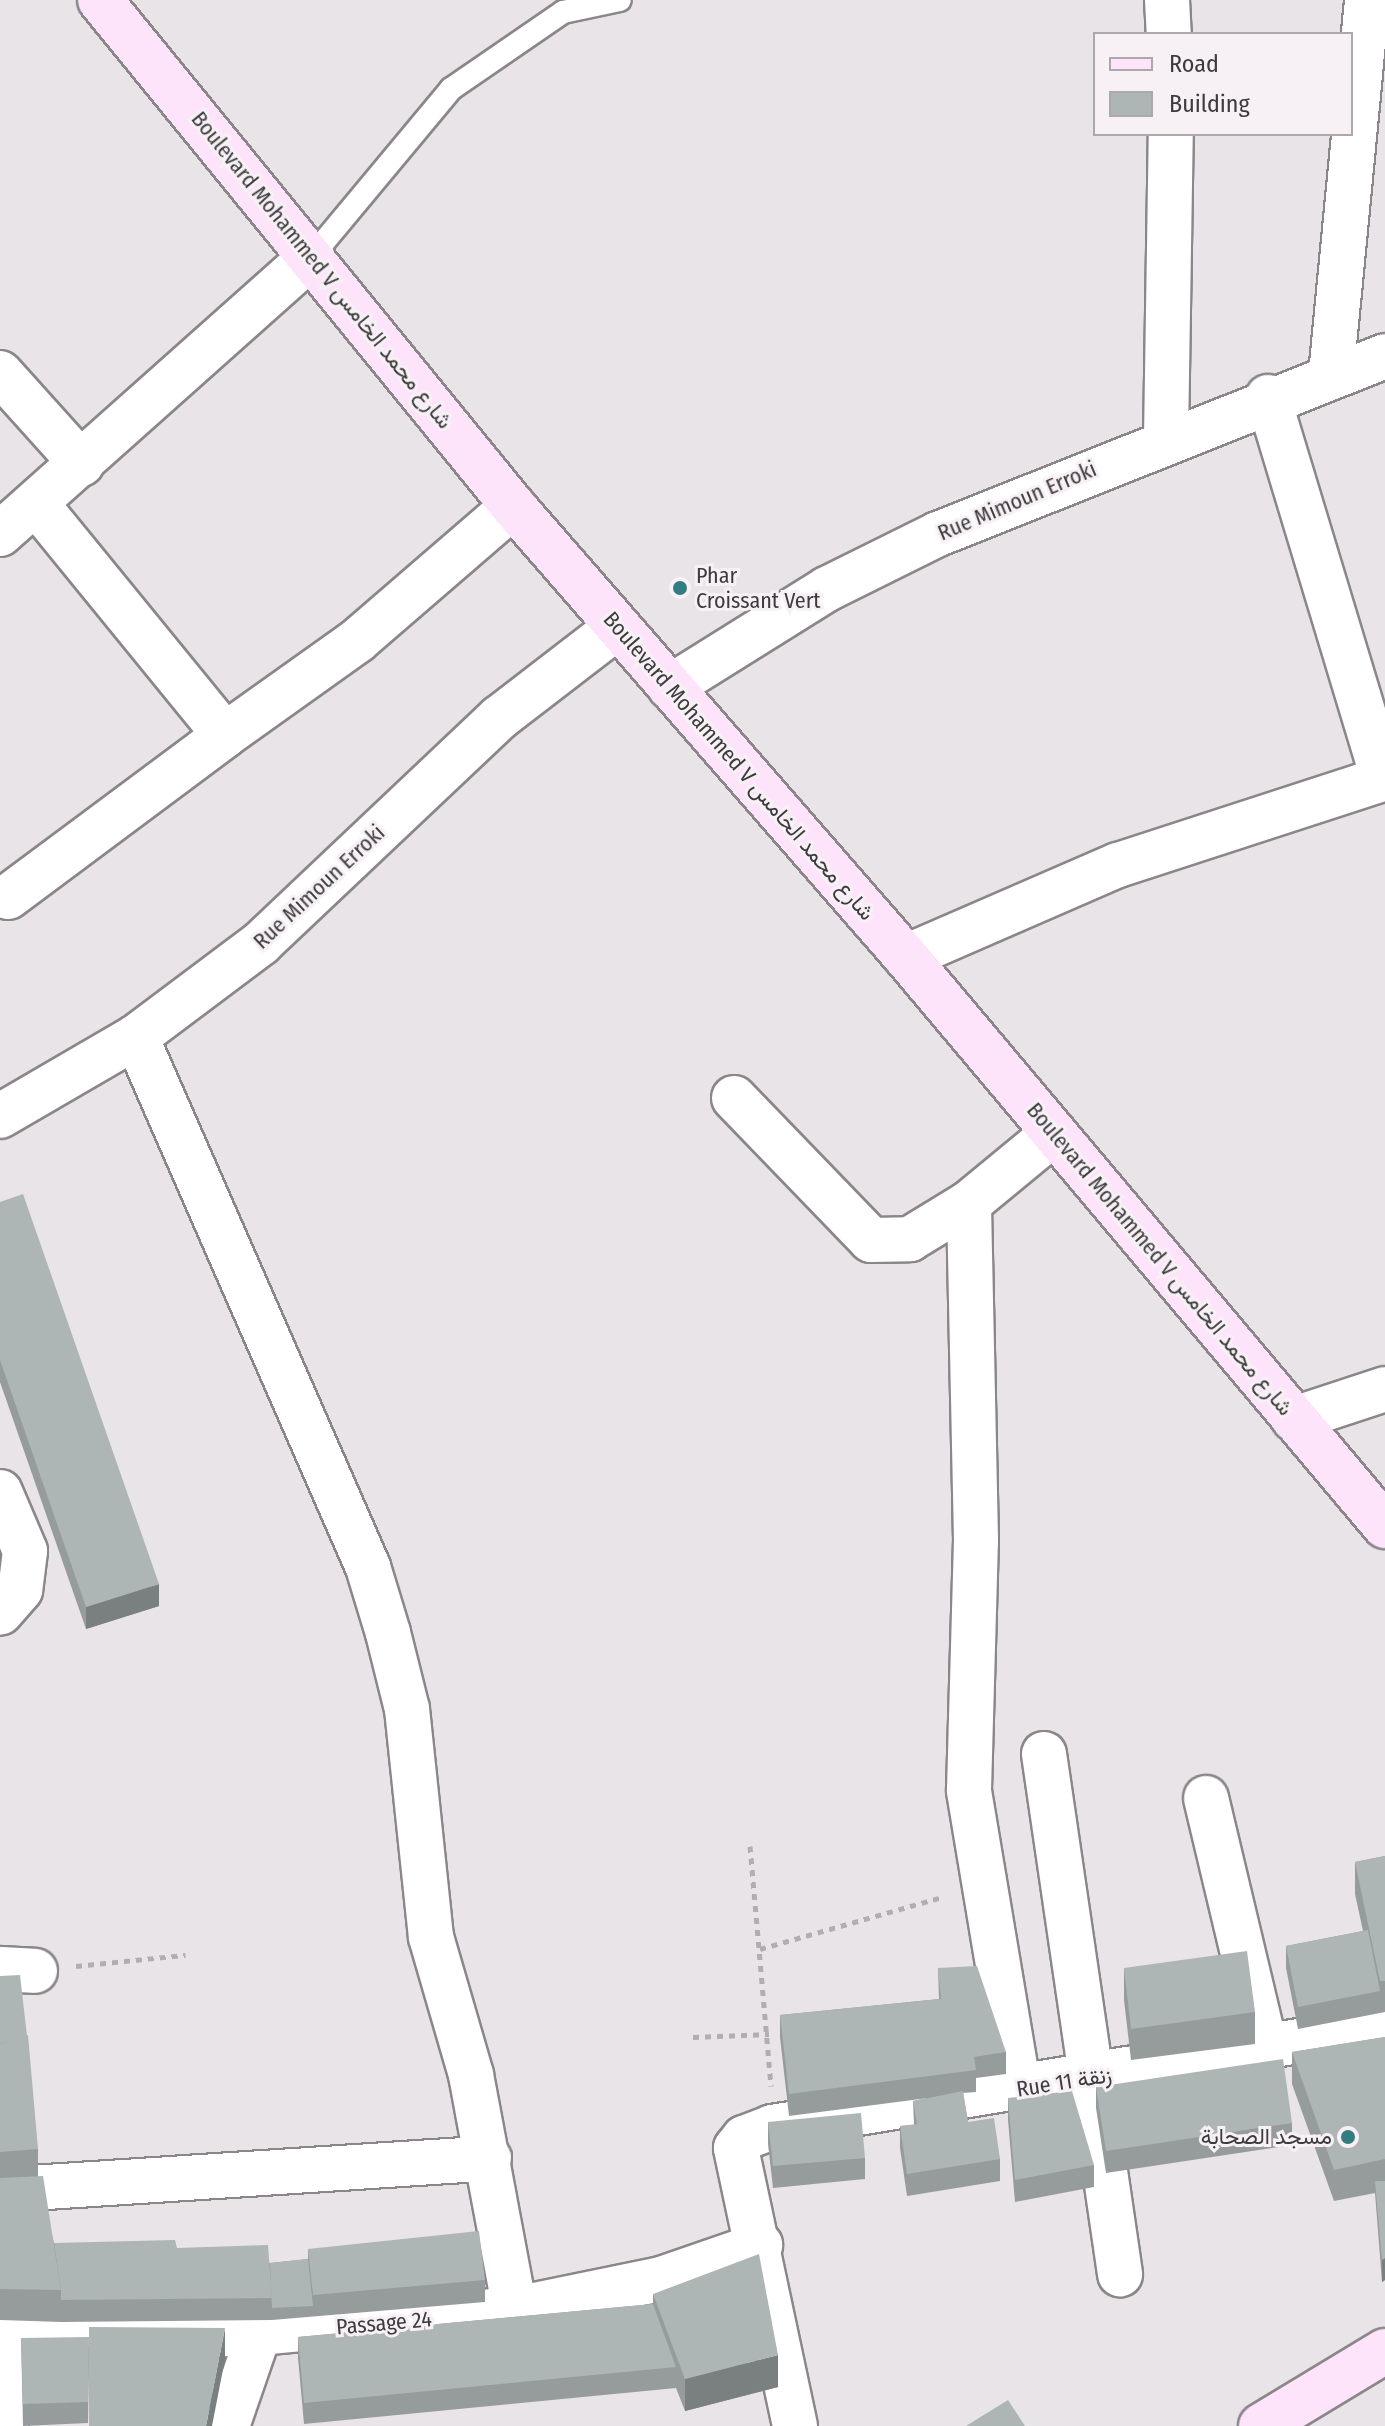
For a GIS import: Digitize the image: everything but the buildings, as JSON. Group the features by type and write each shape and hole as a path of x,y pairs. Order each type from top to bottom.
{"main road":[{"name":"Boulevard Mohammed V شارع محمد الخامس","path":"100,0 513,506 616,628 906,957 1385,1526"},
{"path":"1261,2426 1385,2351"}],"street":[{"path":"1167,0 1169,32"},
{"path":"1331,375 1367,0"},
{"path":"1166,438 1171,136"},
{"path":"0,534 312,256"},
{"name":"Rue Mimoun Erroki","path":"670,687 883,561 1166,438 1268,397 1385,356"},
{"path":"0,373 82,464"},
{"path":"906,957 1118,865 1384,778 1268,397"},
{"path":"36,503 225,735"},
{"path":"8,897 358,640 513,506"},
{"name":"Rue Mimoun Erroki","path":"0,1116 136,1037 261,943 499,718 616,628"},
{"path":"136,1037 372,1580 407,1709 438,1968 489,2158 515,2309"},
{"path":"734,1098 871,1240 910,1239 969,1203 1054,1133"},
{"path":"969,1203 976,1540 968,1759 982,1886 1019,2090"},
{"path":"1294,1419 1385,1389"},
{"path":"0,1492 25,1551 20,1590 0,1613"},
{"path":"1044,1754 1089,2079 1120,2274"},
{"path":"1206,1798 1265,2045"},
{"name":"Rue 11 زنقة","path":"758,2132 1385,2027"},
{"path":"758,2132 736,2148 760,2245 795,2426"},
{"path":"0,2190 489,2158"},
{"name":"Passage 24","path":"0,2340 50,2333 259,2333 515,2309 661,2279 760,2245"},
{"path":"227,2426 259,2333"},
{"path":"0,2360 6,2426"}],"lane":[{"path":"312,256 451,89 563,12 620,0"}],"path":[{"path":"750,1846 769,2034 758,2132"},
{"path":"760,1949 982,1886"},
{"path":"18,1970 185,1955"},
{"path":"693,2037 769,2034"}],"place":[{"name":"Phar Croissant Vert","path":"680,588"},
{"name":"مسجد الصحابة","path":"1348,2137"}]}
